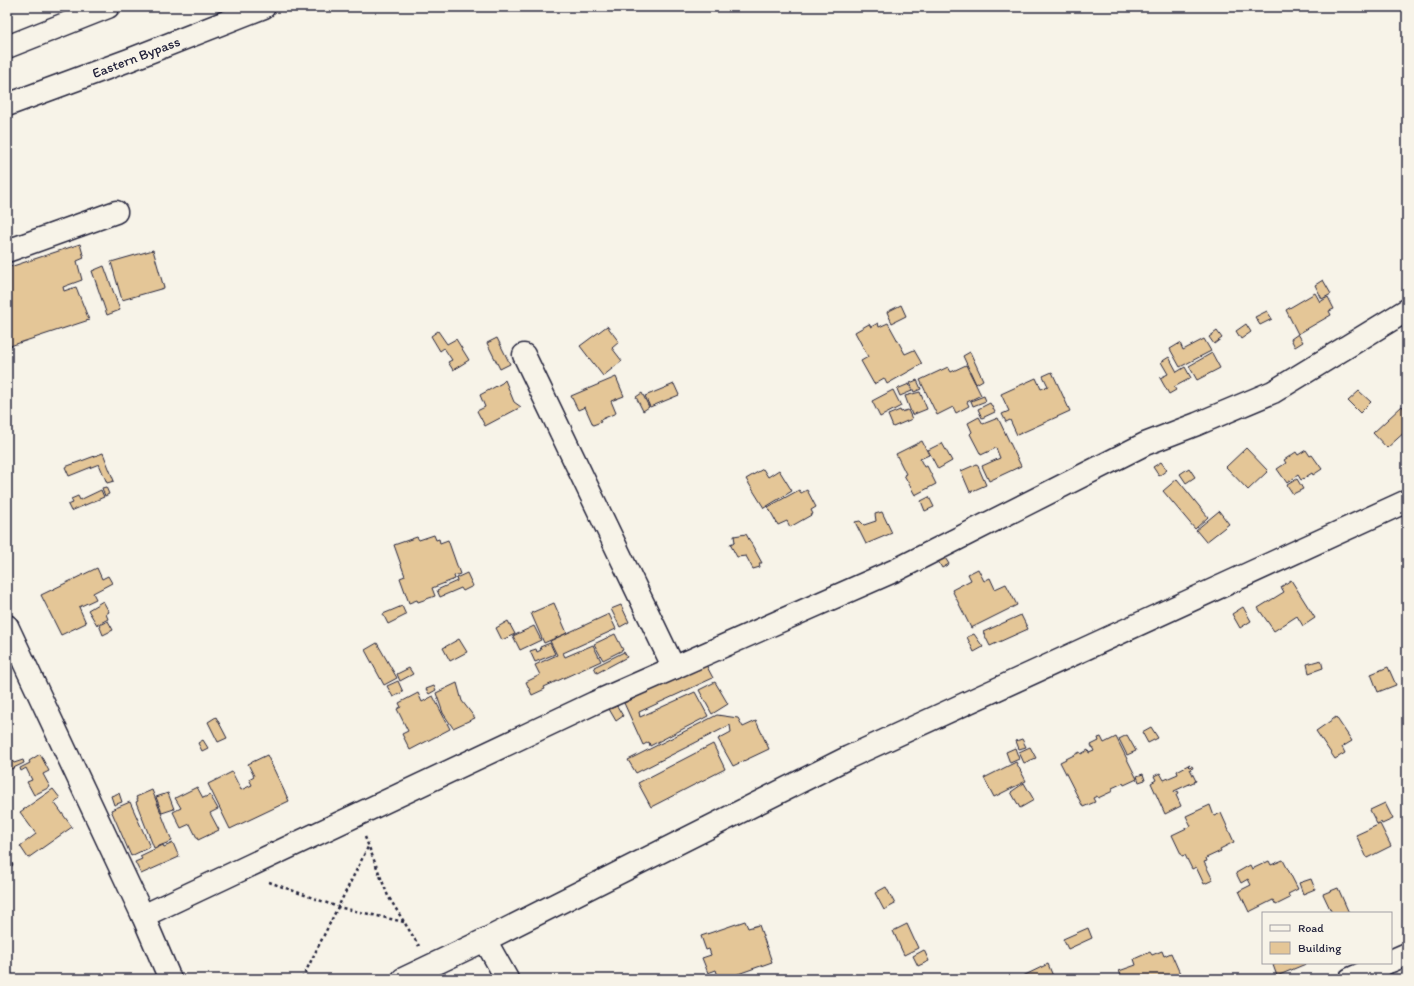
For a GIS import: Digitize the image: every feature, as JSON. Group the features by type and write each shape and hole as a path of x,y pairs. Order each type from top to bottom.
{"street":[{"path":"7,47 108,7"},
{"name":"Eastern Bypass","path":"7,105 129,60 264,7"},
{"path":"7,251 116,212"},
{"path":"143,916 594,704 896,570 1145,444 1273,392 1407,310"},
{"path":"524,355 674,668"},
{"path":"403,979 485,940 849,757 1407,501"},
{"path":"7,626 143,916 170,979"},
{"path":"485,940 506,979"},
{"path":"1392,961 1407,954"},
{"path":"1350,979 1384,964"}],"path":[{"path":"356,816 388,896 431,966"},
{"path":"302,979 368,847"},
{"path":"239,871 338,907 404,922"}],"building":[{"path":"80,244 84,258 77,261 82,280 63,287 64,291 76,287 89,320 7,347 7,268"},
{"path":"153,250 164,288 122,300 111,262"},
{"path":"104,266 120,310 107,315 92,271"},
{"path":"1323,280 1331,294 1322,299 1315,285"},
{"path":"1315,293 1320,302 1328,297 1334,309 1329,311 1331,315 1298,334 1286,310"},
{"path":"901,305 906,316 892,323 887,312"},
{"path":"1267,311 1272,319 1260,325 1255,317"},
{"path":"878,323 879,327 888,323 905,354 914,350 922,364 887,384 884,378 874,384 861,361 868,357 855,332 869,324 871,327"},
{"path":"1246,324 1251,332 1241,339 1236,331"},
{"path":"607,326 619,342 612,348 622,361 603,376 580,346"},
{"path":"438,331 447,344 456,339 469,360 453,370 448,362 452,360 444,348 440,351 431,336"},
{"path":"1217,331 1222,338 1214,344 1209,337"},
{"path":"1298,334 1303,342 1295,347 1291,339"},
{"path":"497,338 510,364 500,369 487,343"},
{"path":"1204,339 1211,351 1180,367 1170,349 1180,343 1183,350"},
{"path":"970,352 983,380 976,384 963,356"},
{"path":"1212,353 1220,368 1197,380 1189,366"},
{"path":"1407,354 1407,365 1402,361"},
{"path":"1169,357 1177,372 1185,367 1191,378 1174,387 1176,390 1169,394 1160,378 1168,374 1161,362"},
{"path":"966,365 981,395 967,402 969,406 956,413 953,407 937,415 920,380 948,367 951,372"},
{"path":"1052,372 1070,411 1017,435 1010,420 1006,422 1002,414 1009,411 1001,394 1036,378 1041,389 1048,386 1043,376"},
{"path":"616,377 624,396 611,401 616,413 593,425 585,407 578,410 571,396"},
{"path":"505,380 514,402 521,407 485,426 477,411 485,407 480,395"},
{"path":"917,380 921,389 914,392 910,383"},
{"path":"674,384 679,395 650,407 645,396"},
{"path":"909,384 912,391 900,396 897,389"},
{"path":"893,390 901,406 880,417 872,401"},
{"path":"1359,391 1371,402 1360,413 1348,401"},
{"path":"920,392 927,409 912,415 905,396"},
{"path":"642,393 649,407 643,411 636,397"},
{"path":"984,396 986,401 973,406 971,401"},
{"path":"990,403 995,412 982,418 978,409"},
{"path":"1402,406 1407,412 1407,430 1387,448 1373,433"},
{"path":"900,410 901,412 908,410 912,419 893,427 888,415"},
{"path":"979,417 983,424 998,418 1021,466 989,481 982,466 1000,458 996,448 981,455 970,434 972,432 968,423"},
{"path":"922,441 929,455 920,459 924,467 927,466 936,484 915,495 904,475 906,474 896,454"},
{"path":"942,443 952,461 938,469 928,450"},
{"path":"1246,448 1268,471 1248,490 1226,467"},
{"path":"1306,450 1310,456 1312,455 1322,469 1301,480 1298,475 1287,483 1277,469 1286,463 1284,460 1296,452 1298,455"},
{"path":"103,453 114,481 107,483 99,464 69,476 65,467"},
{"path":"1161,462 1167,470 1159,476 1153,467"},
{"path":"977,464 986,485 970,492 961,471"},
{"path":"1189,468 1195,477 1186,483 1180,474"},
{"path":"763,469 768,477 779,470 792,491 764,508 746,479"},
{"path":"1177,479 1208,517 1195,529 1163,491"},
{"path":"1297,479 1303,489 1293,494 1287,485"},
{"path":"106,487 109,494 105,496 102,488"},
{"path":"101,490 104,497 71,511 68,505 73,503 71,499 78,496 80,500"},
{"path":"799,490 801,493 807,490 816,507 811,510 813,514 790,527 787,521 778,525 768,507"},
{"path":"929,497 934,507 925,511 921,501"},
{"path":"1219,511 1229,524 1206,542 1196,530"},
{"path":"882,512 892,533 866,544 855,522 860,521 864,525 876,521 875,514"},
{"path":"746,534 762,563 759,563 760,567 753,569 746,556 737,557 730,544 735,542 734,536"},
{"path":"434,535 436,540 439,539 440,543 448,540 460,574 454,576 455,579 432,588 435,596 418,602 417,600 409,603 400,578 405,576 394,545 417,537 419,540"},
{"path":"942,553 949,564 942,568 935,556"},
{"path":"97,568 102,579 108,576 112,583 93,593 96,599 79,607 86,623 61,635 41,595"},
{"path":"978,569 984,581 990,578 995,589 1006,584 1017,605 971,628 952,590 971,580 968,574"},
{"path":"467,573 473,586 463,591 461,588 440,597 437,590 457,581 456,578"},
{"path":"1291,580 1315,618 1303,626 1297,616 1274,631 1258,608 1284,592 1281,587"},
{"path":"103,601 109,612 106,614 108,619 97,625 88,610"},
{"path":"554,603 567,633 544,643 531,613"},
{"path":"621,605 629,622 620,627 611,609"},
{"path":"402,606 406,615 388,624 383,614"},
{"path":"1243,607 1251,621 1240,628 1232,614"},
{"path":"609,614 616,629 563,653 565,657 593,645 601,661 544,687 545,689 532,695 526,682 540,675 535,665 557,655 550,641"},
{"path":"1021,615 1028,629 990,646 983,632"},
{"path":"108,621 113,630 103,635 99,625"},
{"path":"508,621 515,634 502,640 496,628"},
{"path":"534,626 541,640 520,650 513,636"},
{"path":"615,634 623,650 603,660 594,644"},
{"path":"974,634 983,647 974,652 967,637"},
{"path":"459,639 467,652 450,661 443,648"},
{"path":"377,643 397,678 384,685 365,650"},
{"path":"550,643 555,654 535,662 530,651 536,649 537,652 541,650 540,647"},
{"path":"624,652 627,657 597,673 594,667"},
{"path":"1321,660 1323,668 1309,673 1307,664"},
{"path":"705,663 713,678 639,712 640,717 695,692 708,716 650,746 649,742 643,745 624,703"},
{"path":"1388,667 1396,685 1378,692 1371,674"},
{"path":"409,668 413,674 400,681 397,674"},
{"path":"398,681 403,692 393,697 387,686"},
{"path":"715,682 728,704 712,714 699,690"},
{"path":"457,683 462,701 475,718 453,728 443,713 436,693"},
{"path":"434,686 436,690 429,694 426,689"},
{"path":"418,693 422,702 433,696 450,729 410,750 402,734 408,731 397,709 401,707 399,703"},
{"path":"617,706 623,716 616,721 609,709"},
{"path":"717,715 738,718 743,727 756,721 769,749 733,766 718,739 731,732 730,725 636,773 628,760"},
{"path":"216,717 227,738 218,742 208,722"},
{"path":"1336,717 1352,741 1342,747 1345,753 1335,759 1316,731"},
{"path":"1151,727 1158,738 1148,743 1142,732"},
{"path":"1127,735 1136,751 1127,755 1119,739"},
{"path":"1101,737 1104,743 1116,737 1137,779 1124,785 1123,783 1112,788 1113,791 1098,798 1097,796 1093,798 1095,802 1083,807 1060,762 1080,752 1081,754 1088,750 1089,753 1094,751 1091,745 1099,741 1098,738"},
{"path":"1022,739 1026,747 1019,749 1016,741"},
{"path":"203,740 208,748 202,751 198,743"},
{"path":"713,744 725,769 651,807 638,783"},
{"path":"1030,747 1036,758 1024,763 1019,752"},
{"path":"1015,748 1019,759 1010,763 1006,752"},
{"path":"40,754 49,771 43,774 50,787 34,795 27,782 32,780 26,768 21,771 20,768 30,763 29,761"},
{"path":"267,755 289,801 230,829 208,784 232,772 241,790 252,785 249,779 254,776 248,764"},
{"path":"9,757 14,763 23,760 24,763 7,771 7,759"},
{"path":"1016,762 1026,781 994,797 984,778"},
{"path":"1190,764 1188,766 1192,766 1193,768 1190,769 1196,781 1174,791 1175,793 1178,791 1179,793 1176,795 1181,806 1165,814 1151,783 1156,780 1154,776 1160,773 1164,780 1178,774 1177,771"},
{"path":"1143,774 1145,780 1139,782 1137,776"},
{"path":"1024,783 1034,800 1020,808 1011,792"},
{"path":"197,787 203,798 210,795 218,809 210,813 219,830 198,840 190,824 181,828 173,812 181,808 175,798"},
{"path":"53,789 60,798 54,802 72,827 28,858 20,846 36,834 20,812"},
{"path":"152,790 172,841 154,848 136,802 138,801 136,797"},
{"path":"119,793 122,802 114,805 111,796"},
{"path":"168,793 174,809 162,813 156,797"},
{"path":"130,802 150,847 131,856 111,810"},
{"path":"1385,803 1393,819 1382,824 1381,822 1377,824 1370,810"},
{"path":"1210,805 1214,816 1221,813 1234,842 1220,849 1221,851 1206,858 1207,861 1204,862 1213,880 1204,884 1196,867 1192,869 1185,855 1182,856 1172,835 1191,826 1186,816"},
{"path":"1380,824 1391,846 1367,858 1356,835"},
{"path":"173,843 179,857 141,874 135,862 142,859 140,856 163,845 164,847"},
{"path":"7,857 13,865 7,870"},
{"path":"1283,860 1298,889 1288,894 1290,898 1276,905 1273,900 1249,912 1239,891 1251,885 1248,879 1241,883 1236,873 1250,865 1252,869 1269,861 1271,865"},
{"path":"1311,879 1315,889 1303,894 1299,883"},
{"path":"886,887 895,904 884,910 875,893"},
{"path":"1338,888 1349,912 1332,912 1323,894"},
{"path":"745,921 748,928 759,925 772,962 724,979 719,979 716,970 708,973 702,958 711,955 709,949 706,950 701,936"},
{"path":"907,924 918,948 904,955 893,931"},
{"path":"1088,928 1092,938 1068,949 1063,939"},
{"path":"924,950 929,961 918,966 913,956"},
{"path":"1162,951 1164,956 1171,953 1182,978 1123,979 1119,971 1136,965 1134,959 1150,952 1152,955"},
{"path":"1048,964 1053,976 1048,979 1025,979 1023,976"},
{"path":"1275,964 1306,964 1277,976 1273,965"}]}
